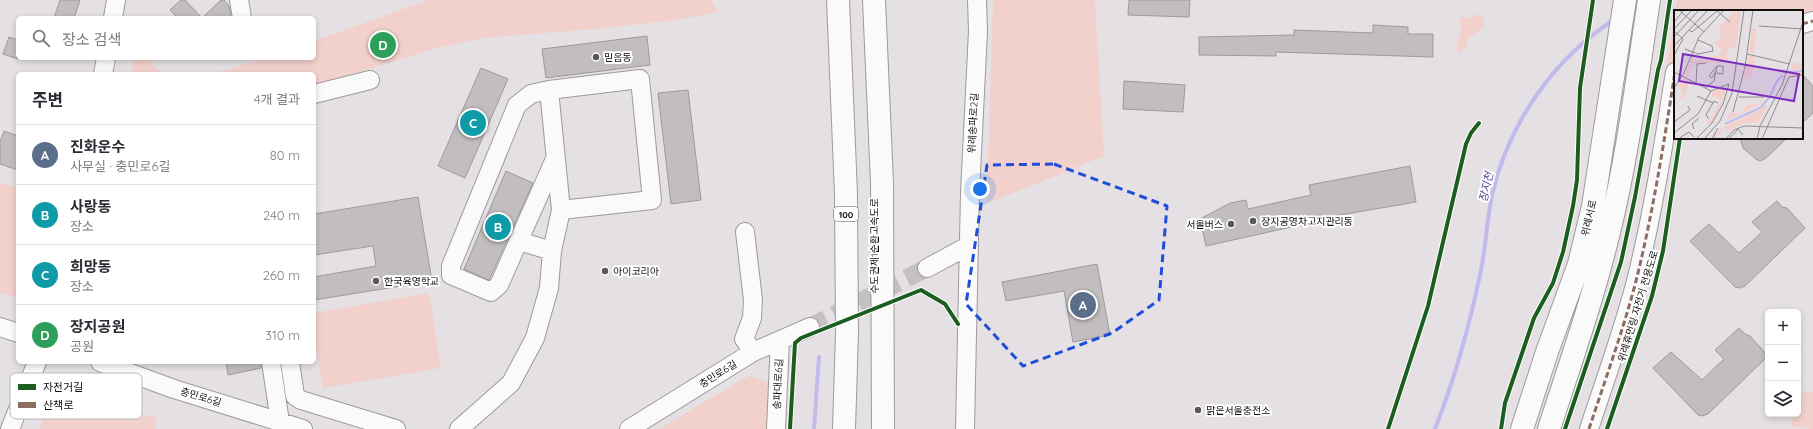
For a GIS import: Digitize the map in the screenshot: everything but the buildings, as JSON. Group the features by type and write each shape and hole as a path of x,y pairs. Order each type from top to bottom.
{"main road":[{"name":"100","path":"838,0 846,194 847,333 844,429"},
{"name":"수도권제1순환고속도로","path":"874,0 882,183 883,429"},
{"name":"위례서로","path":"1522,429 1547,352 1579,264 1593,206 1625,0"},
{"path":"1549,429 1599,271 1609,233 1621,178 1649,0"}],"street":[{"path":"113,16 116,0"},
{"path":"239,0 242,16"},
{"name":"위례송파로2길","path":"968,246 978,31 977,0"},
{"path":"1803,24 1813,21"},
{"path":"103,72 106,60"},
{"path":"1589,429 1639,268 1658,178 1674,78"},
{"path":"556,158 499,285 491,292 451,275 451,266 517,105 531,94 549,90 640,79 652,200 560,210"},
{"path":"316,94 370,80"},
{"path":"459,429 511,383 535,338 549,288 552,251 560,210 549,90"},
{"path":"745,232 753,300 752,318 744,339 753,352"},
{"path":"519,241 552,251"},
{"path":"928,268 968,246 965,429"},
{"name":"충민로6길","path":"629,429 753,352 810,326"},
{"path":"0,327 16,332"},
{"name":"송파대로6길","path":"776,429 780,340"},
{"name":"충민로6길","path":"106,364 131,373"},
{"path":"271,364 280,422"},
{"path":"290,364 295,396 301,400 396,429"},
{"name":"충민로6길","path":"142,377 301,429"},
{"path":"10,429 14,419"}],"highlighted area":[{"path":"1054,164 1167,206 1159,300 1112,333 1023,366 966,304 987,165"}],"shaded area":[{"path":"428,0 711,0 718,12 676,20 596,29 483,38 433,49 316,85 316,72 220,72 258,60 316,60 316,40"},
{"path":"993,0 1095,0 1104,156 989,203 987,195"},
{"path":"1677,0 1813,0 1813,32 1803,35 1803,10 1675,10"},
{"path":"1477,14 1484,18 1484,27 1468,39 1466,47 1460,52 1457,51 1457,43 1461,31 1461,17 1469,18"},
{"path":"1674,18 1674,77 1664,81"},
{"path":"134,60 150,60 151,63 161,72 132,72"},
{"path":"0,183 16,187 16,297 0,293"},
{"path":"429,293 441,368 323,388 316,347 316,313"},
{"path":"102,364 121,364 117,373 99,373"},
{"path":"751,376 767,382 773,388 768,429 659,429 743,379"},
{"path":"1802,392 1813,392 1813,429 1790,426 1794,417 1801,417"},
{"path":"142,414 157,418 156,429 39,429 43,419 142,419"}],"waterway":[{"name":"장지천","path":"1435,429 1449,390 1467,331 1481,270 1492,195 1500,168 1510,143 1522,118 1553,73 1572,53 1615,19"},
{"path":"814,429 819,357"}],"tunnel":[{"path":"810,327 927,268"}],"marked path":[{"path":"1803,24 1813,21"},
{"path":"1589,429 1620,337 1636,281 1653,203 1674,78"}],"cycle path":[{"path":"1501,429 1505,403 1534,318 1553,283 1563,252 1573,206 1577,180 1580,88 1593,0"},
{"path":"1565,429 1621,262 1661,60 1670,0"},
{"path":"1388,429 1428,306 1466,144 1471,133 1479,123"},
{"name":"위례휴먼링 자전거 전용도로","path":"1607,429 1652,296 1663,251 1680,139"},
{"path":"790,429 795,343 801,338 921,290 945,304 958,324"}],"place":[{"name":"장지공원","path":"383,45"},
{"name":"믿음동","path":"596,57"},
{"name":"희망동","path":"473,123"},
{"name":"장지공영차고지관리동","path":"1253,221"},
{"name":"서울버스","path":"1231,224"},
{"name":"사랑동","path":"498,227"},
{"name":"아이코리아","path":"605,271"},
{"name":"한국육영학교","path":"376,281"},
{"name":"진화운수","path":"1083,305"},
{"name":"맑은서울충전소","path":"1198,410"}]}
